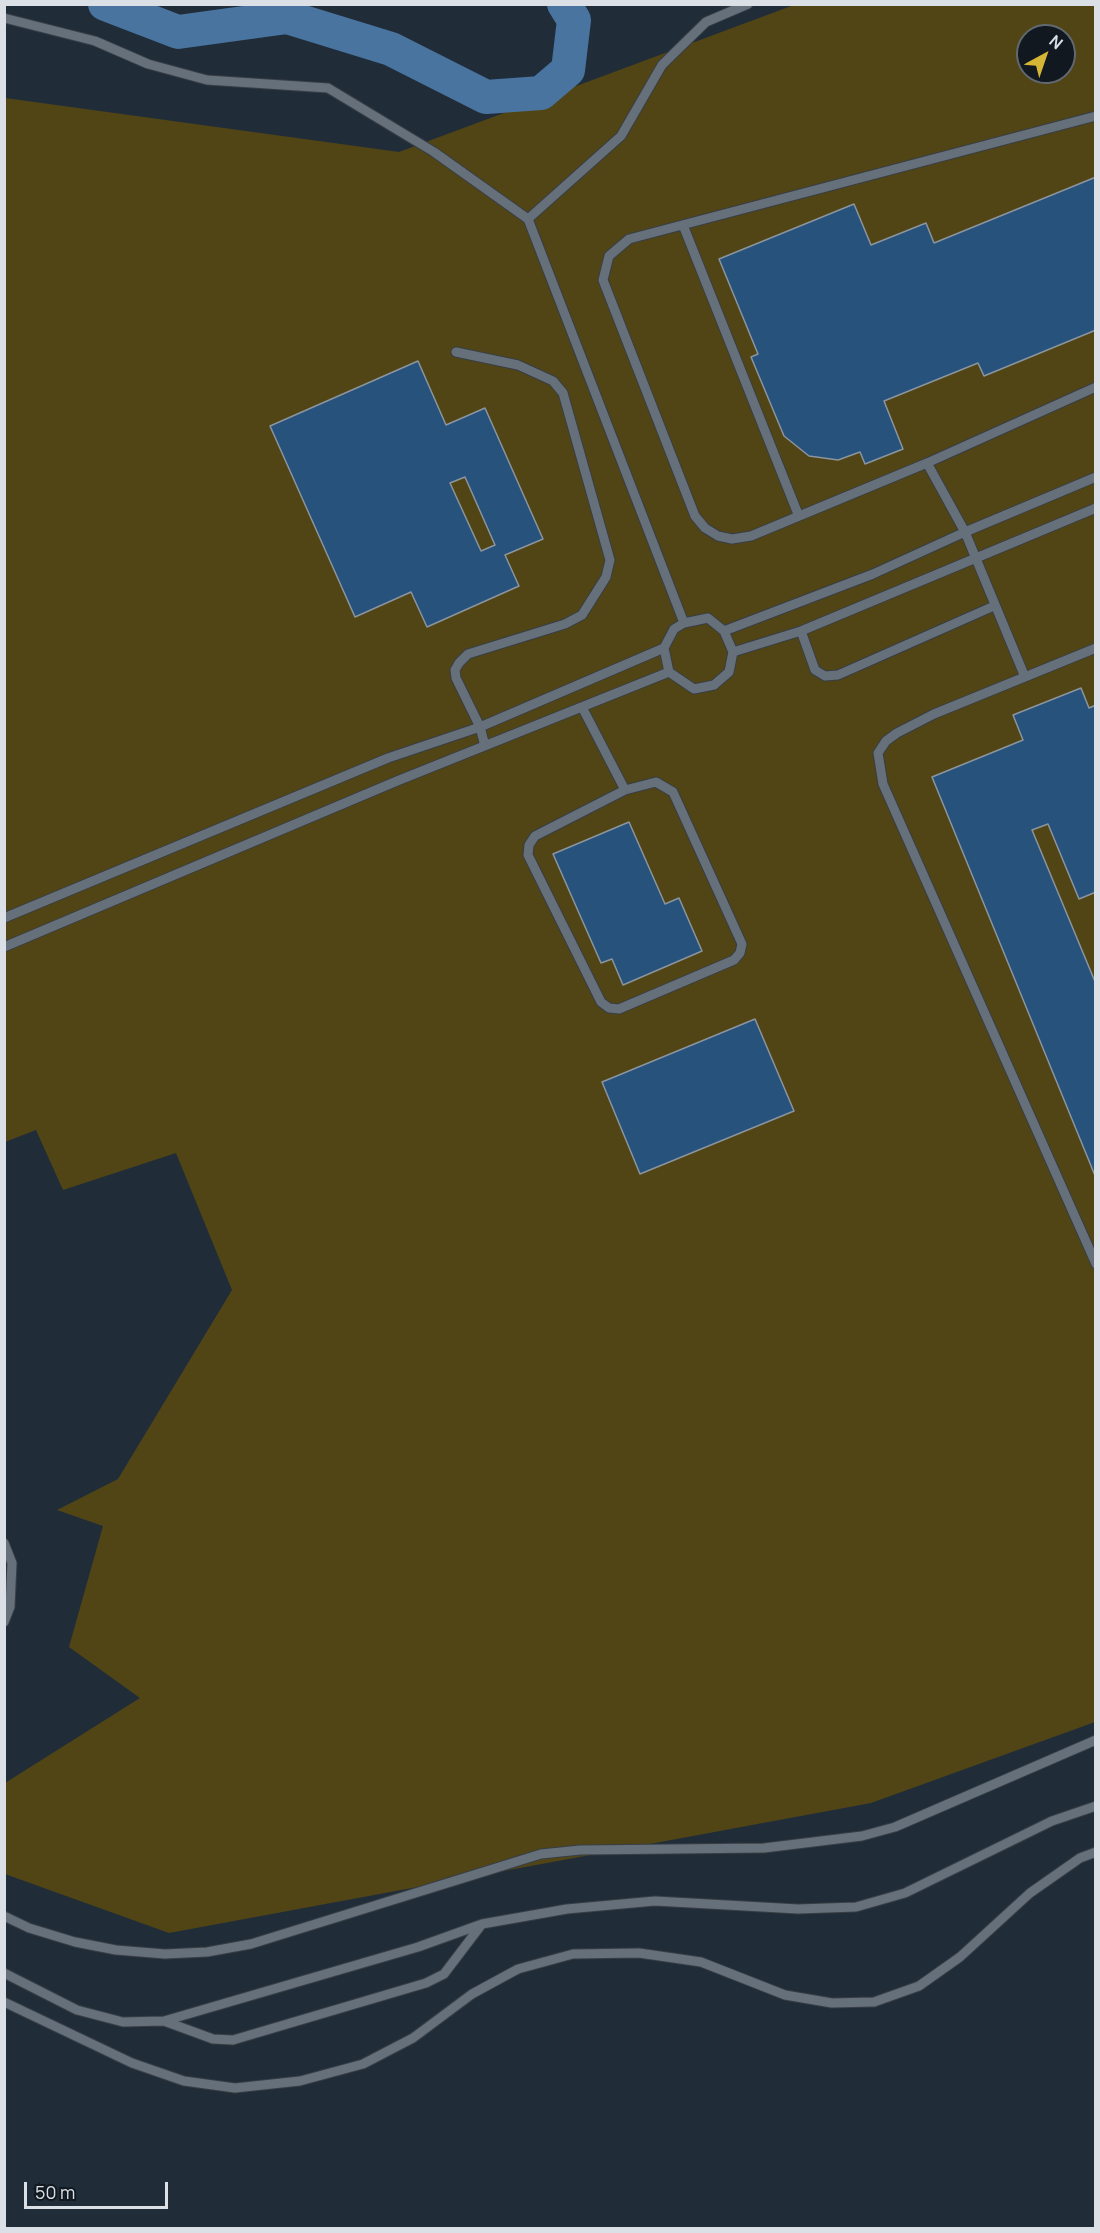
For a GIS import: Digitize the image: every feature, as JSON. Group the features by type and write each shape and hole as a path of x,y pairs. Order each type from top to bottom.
{"lane":[{"path":"528,219 621,136 662,64 706,22 748,4"},
{"path":"4,18 95,41 148,64 207,80 328,88 434,152 528,219 684,622"},
{"path":"1095,117 629,239 609,256 603,280 695,516 705,528 718,536 732,539 751,536 798,514 927,463 1095,387"},
{"path":"683,225 798,514"},
{"path":"456,352 518,365 553,381 563,393 610,560 606,576 582,615 565,624 468,654 459,663 455,670 456,678 480,727 484,746"},
{"path":"927,463 965,532 1025,677"},
{"path":"724,631 873,574 1095,477"},
{"path":"733,652 801,631 1095,508"},
{"path":"801,631 815,670 825,676 838,675 994,606"},
{"path":"4,918 388,758 480,727 664,648 674,629 684,622 708,618 724,631 733,652 729,672 714,685 694,689 669,672 664,648"},
{"path":"1095,648 934,714 897,733 886,741 878,753 883,784 1095,1264"},
{"path":"4,947 484,746 669,672"},
{"path":"582,707 625,790"},
{"path":"656,782 673,792 742,944 740,953 734,960 619,1009 609,1008 601,1002 528,855 529,845 535,836 625,790 656,782"},
{"path":"4,1543 12,1563 10,1607 4,1622"},
{"path":"4,1916 29,1928 75,1942 116,1950 165,1954 207,1953 251,1944 541,1854 580,1850 764,1848 862,1836 895,1827 1095,1740"},
{"path":"4,1973 77,2010 123,2022 164,2021 418,1947 482,1924 567,1909 655,1901 798,1909 856,1907 905,1893 1052,1821 1095,1806"},
{"path":"4,2002 132,2063 184,2080 235,2088 300,2081 363,2064 413,2038 472,1994 518,1969 573,1954 639,1953 701,1962 785,1995 832,2003 874,2002 919,1986 960,1957 1030,1893 1080,1858 1095,1852"},
{"path":"164,2021 213,2039 233,2040 426,1983 444,1974 482,1924"}],"shaded area":[{"path":"5,5 1095,5 1095,2228 5,2228"},
{"path":"794,5 1095,5 1095,1722 871,1803 169,1933 5,1874 5,1783 140,1698 69,1647 103,1526 57,1510 118,1479 232,1290 176,1153 63,1190 36,1130 5,1142 5,98 399,152"}],"building":[{"path":"1096,177 1096,330 984,376 978,363 884,401 903,449 865,464 860,452 838,460 809,456 784,436 751,357 758,354 719,259 854,204 871,245 926,223 934,243"},
{"path":"418,361 446,425 485,408 543,539 505,555 519,586 427,627 411,592 355,617 270,426","holes":["465,477 495,545 481,551 450,483"]},
{"path":"1081,688 1089,708 1096,705 1096,892 1079,899 1048,824 1032,830 1096,984 1096,1178 932,777 1023,740 1013,715"},
{"path":"629,822 665,904 679,898 702,951 623,985 612,959 601,963 553,854"},
{"path":"755,1019 794,1111 640,1174 602,1082"}],"waterway":[{"path":"105,4 178,32 287,17 391,49 486,97 541,93 568,70 574,20 564,4"}]}
